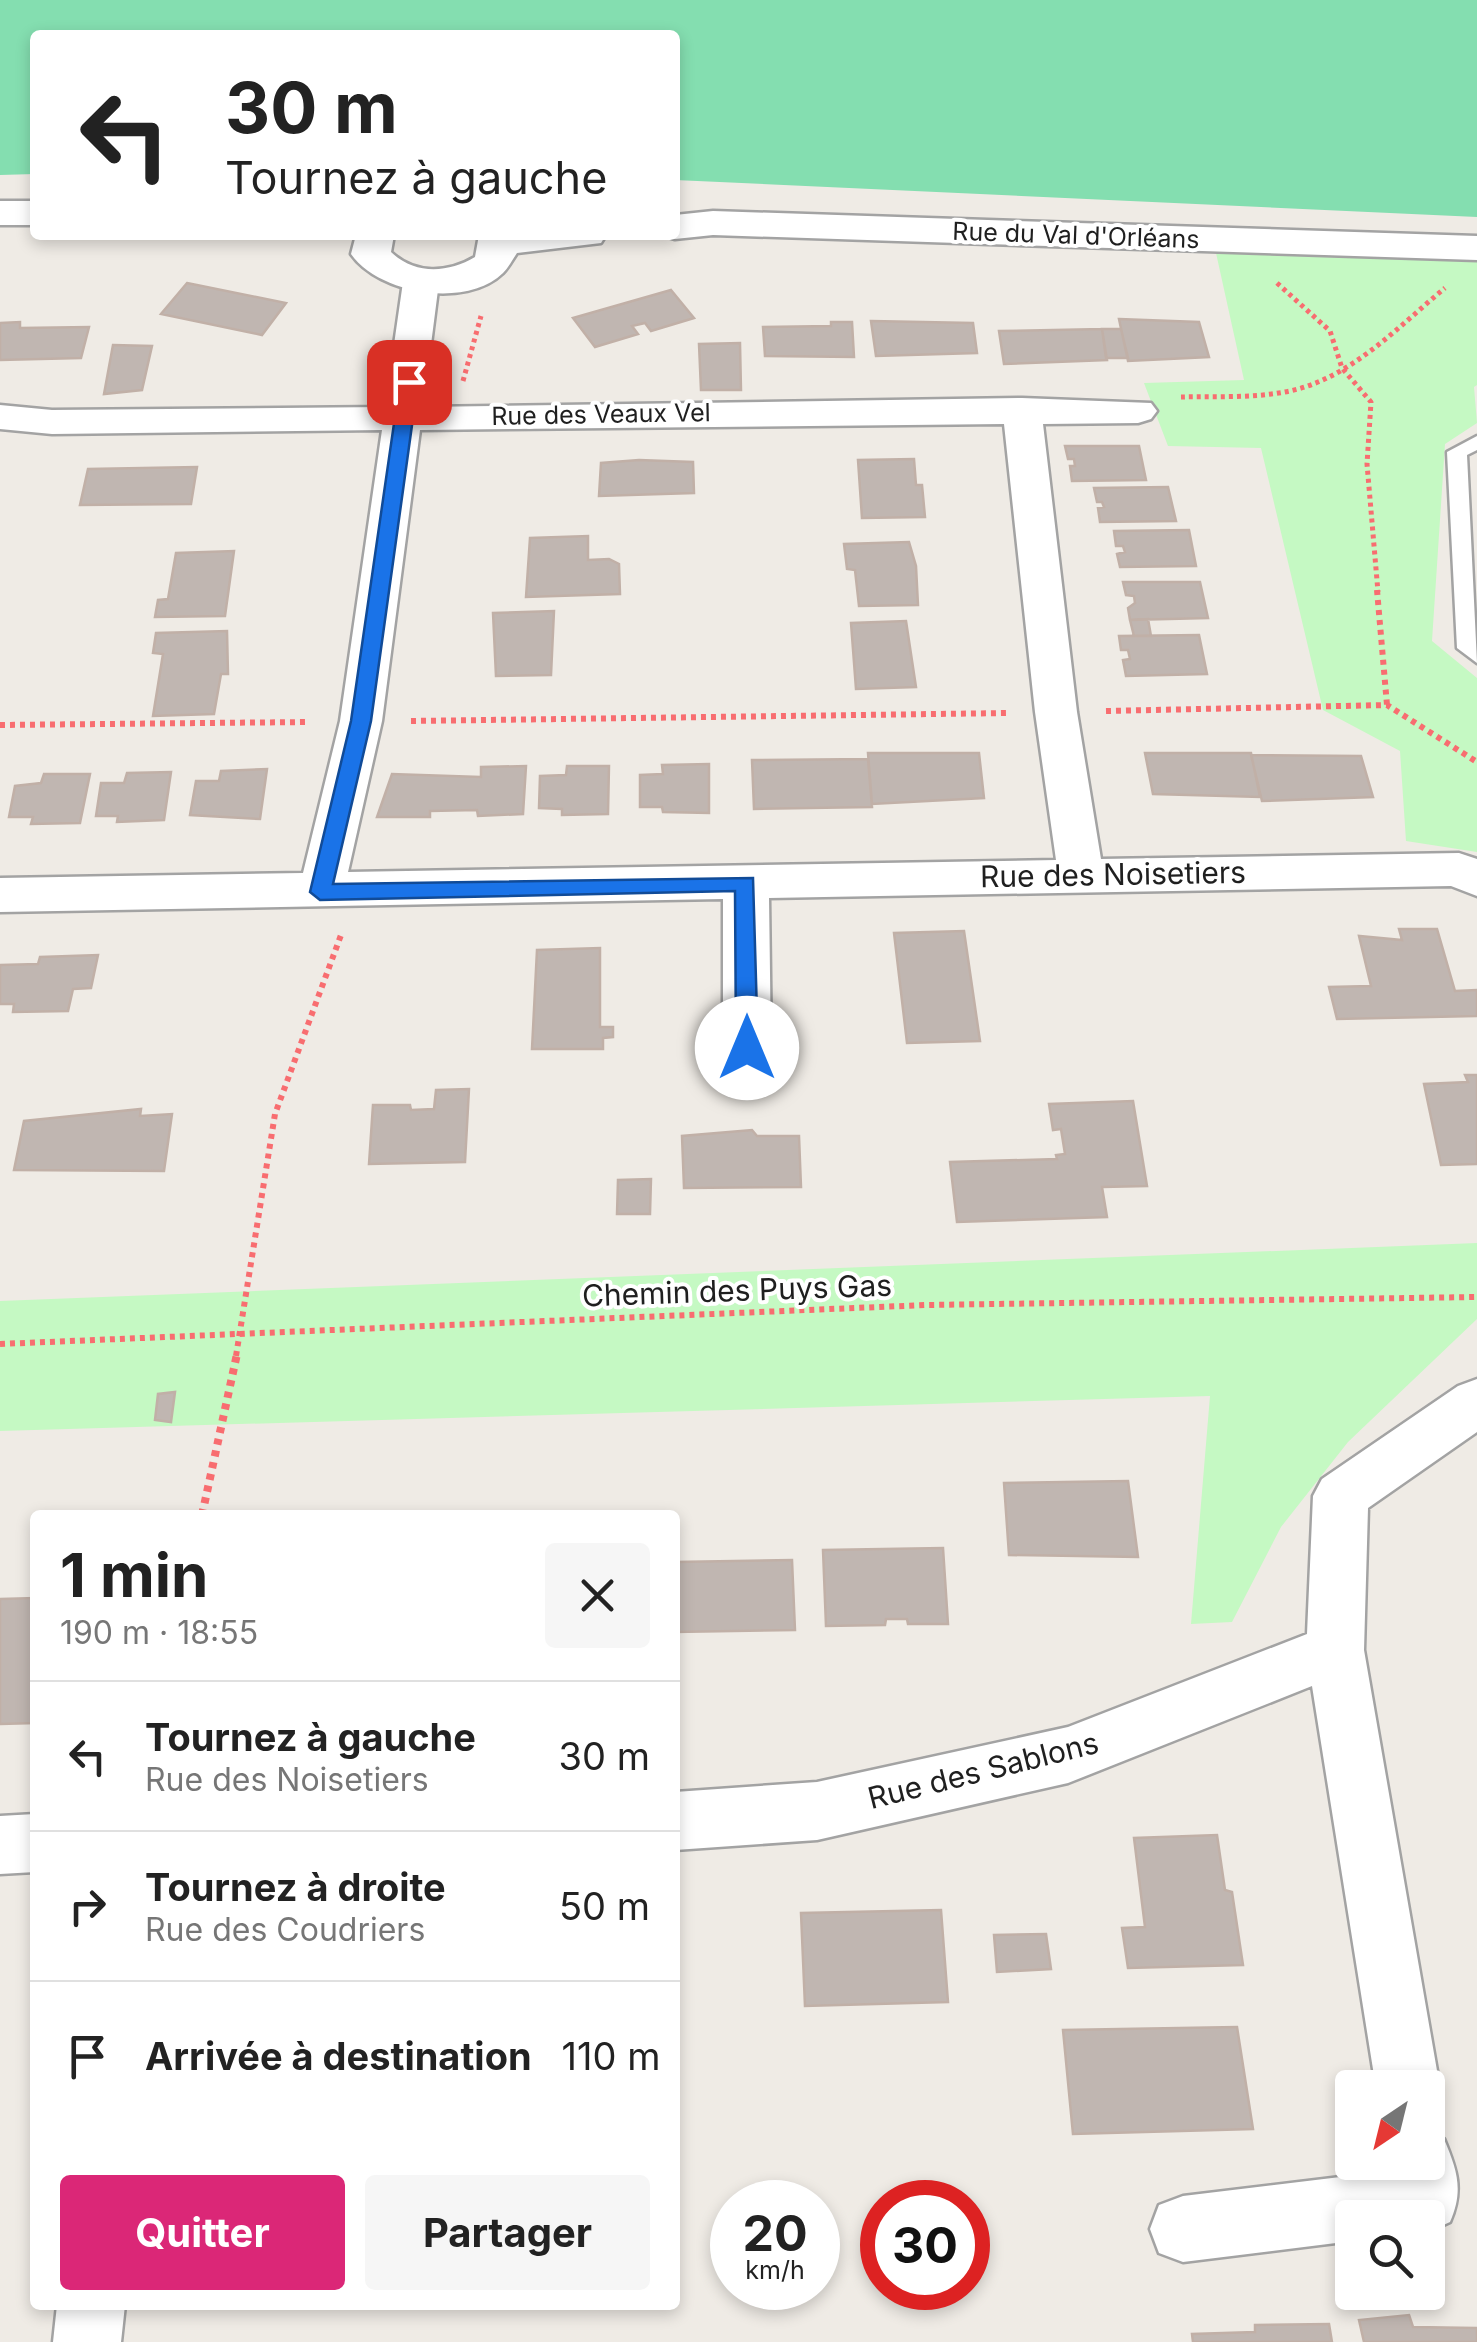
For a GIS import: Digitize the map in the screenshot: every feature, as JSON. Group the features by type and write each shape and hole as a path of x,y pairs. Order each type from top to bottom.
{"street":[{"path":"0,213 30,213"},
{"name":"Rue du Val d'Orléans","path":"680,227 732,224 1477,248"},
{"path":"364,240 380,267 397,277 444,282 484,268 496,256 500,240"},
{"path":"339,891 421,282"},
{"path":"1022,410 1056,712 1081,874"},
{"name":"Rue des Veaux Vel","path":"0,417 52,422 1126,410"},
{"name":"Rue des Noisetiers","path":"0,895 1459,869 1477,880"},
{"path":"746,883 747,1048"},
{"path":"1405,2070 1335,1650 1341,1496 1477,1402"},
{"name":"Rue des Sablons","path":"680,1820 817,1811 1068,1756 1335,1650"},
{"path":"0,1845 30,1843"},
{"path":"1183,2229 1427,2199 1424,2180"},
{"path":"87,2342 90,2310"}],"lane":[{"path":"1477,442 1457,452 1467,648 1477,656"}],"path":[{"path":"1269,274 1330,331 1342,368 1372,402 1367,464 1388,704"},
{"path":"1126,410 1144,398 1260,395 1301,388 1342,368 1450,284 1431,282"},
{"path":"454,415 483,311"},
{"path":"0,724 1056,712 1388,704 1477,762"},
{"path":"203,1510 241,1334 275,1114 339,891"},
{"name":"Chemin des Puys Gas","path":"0,1344 926,1305 1477,1297"}],"green space":[{"path":"0,0 1477,0 1477,217 680,180 680,30 30,30 30,174 0,175"},
{"path":"1216,253 1477,261 1477,423 1445,444 1432,641 1477,678 1477,852 1406,841 1400,751 1323,710 1261,448 1168,446 1144,383 1244,380"},
{"path":"1477,1243 1477,1319 1348,1442 1281,1527 1232,1622 1191,1624 1210,1396 0,1431 0,1301"}],"building":[{"path":"187,283 286,303 262,335 161,314"},
{"path":"671,290 694,318 651,331 645,323 632,326 638,334 595,347 573,318"},
{"path":"1119,319 1199,322 1209,357 1128,361"},
{"path":"871,321 973,323 977,353 876,356"},
{"path":"20,322 20,328 89,327 81,358 0,360 0,323"},
{"path":"831,322 852,322 854,357 765,356 763,327 831,326"},
{"path":"1102,329 1121,329 1128,358 1106,358"},
{"path":"1102,329 1107,360 1004,364 999,331"},
{"path":"740,343 741,390 701,390 699,344"},
{"path":"113,345 152,346 142,390 104,394"},
{"path":"1065,446 1139,446 1146,480 1072,481 1070,466 1075,466 1074,459 1068,459"},
{"path":"914,459 916,485 922,485 925,517 862,518 858,460"},
{"path":"693,462 694,493 599,496 601,463"},
{"path":"197,467 191,504 80,505 88,469"},
{"path":"1168,487 1176,521 1100,522 1098,508 1104,507 1097,502 1094,488"},
{"path":"1189,530 1196,566 1120,567 1117,554 1125,552 1123,546 1116,546 1114,531"},
{"path":"588,536 588,560 609,559 619,564 620,594 526,597 530,538"},
{"path":"909,542 916,566 918,605 859,606 855,570 847,569 844,544"},
{"path":"234,551 225,616 155,617 158,600 168,599 176,553"},
{"path":"1123,582 1200,582 1208,618 1130,620 1128,608 1135,603 1134,596 1126,595"},
{"path":"554,611 551,675 496,676 493,613"},
{"path":"1148,619 1151,636 1134,636 1130,620"},
{"path":"906,621 916,687 856,689 851,623"},
{"path":"227,631 228,674 221,674 214,714 153,716 163,654 153,653 156,633"},
{"path":"1199,635 1207,674 1126,676 1123,660 1130,659 1128,650 1121,650 1119,636"},
{"path":"868,753 979,753 984,798 872,804"},
{"path":"1145,753 1251,753 1260,797 1153,794"},
{"path":"1251,755 1361,756 1373,797 1262,801"},
{"path":"868,759 872,807 754,809 752,760"},
{"path":"709,764 709,813 640,807 640,775 663,774 662,765"},
{"path":"526,766 523,814 478,816 477,810 430,811 430,817 377,817 392,774 481,777 481,767"},
{"path":"567,766 609,766 608,814 562,815 562,809 539,808 540,776 566,775"},
{"path":"267,769 260,819 190,815 196,781 219,781 221,771"},
{"path":"171,772 164,820 117,822 118,816 96,816 101,783 124,783 127,773"},
{"path":"44,774 90,774 80,823 31,824 33,817 9,817 15,786 41,783"},
{"path":"1399,929 1437,929 1455,991 1477,990 1477,1016 1337,1019 1329,987 1371,986 1359,936 1402,940"},
{"path":"964,931 980,1041 907,1043 894,933"},
{"path":"600,948 600,1027 613,1027 613,1037 603,1038 603,1049 532,1049 537,950"},
{"path":"98,955 91,988 73,989 68,1011 13,1012 14,1004 0,1004 0,965 38,964 40,957"},
{"path":"1465,1075 1477,1075 1477,1164 1441,1165 1424,1084 1468,1082"},
{"path":"469,1089 465,1162 369,1164 373,1105 434,1109 436,1090"},
{"path":"1133,1101 1147,1186 1102,1187 1107,1217 957,1222 950,1162 1057,1159 1056,1155 1065,1154 1061,1129 1053,1130 1049,1104"},
{"path":"141,1109 140,1116 172,1114 164,1171 14,1170 24,1121"},
{"path":"752,1130 757,1136 799,1136 801,1187 684,1188 682,1136"},
{"path":"651,1179 650,1214 617,1214 618,1180"},
{"path":"175,1392 171,1422 155,1420 158,1394"},
{"path":"1128,1481 1138,1557 1009,1555 1004,1483"},
{"path":"943,1548 948,1624 908,1624 907,1619 886,1619 885,1625 826,1626 823,1550"},
{"path":"792,1560 795,1630 680,1632 680,1562"},
{"path":"30,1598 30,1723 0,1724 0,1599"},
{"path":"1217,1835 1225,1890 1232,1892 1243,1965 1128,1968 1122,1928 1145,1927 1134,1838"},
{"path":"941,1910 948,2002 805,2006 801,1913"},
{"path":"1046,1934 1051,1969 997,1972 994,1935"},
{"path":"1237,2027 1253,2129 1073,2134 1063,2030"},
{"path":"1409,2315 1413,2327 1477,2328 1477,2342 1364,2342 1359,2320"},
{"path":"1329,2324 1332,2342 1193,2342 1192,2334 1255,2332 1255,2325"}],"route":[{"path":"409,382 361,721 320,892 746,883 747,1048"}]}
